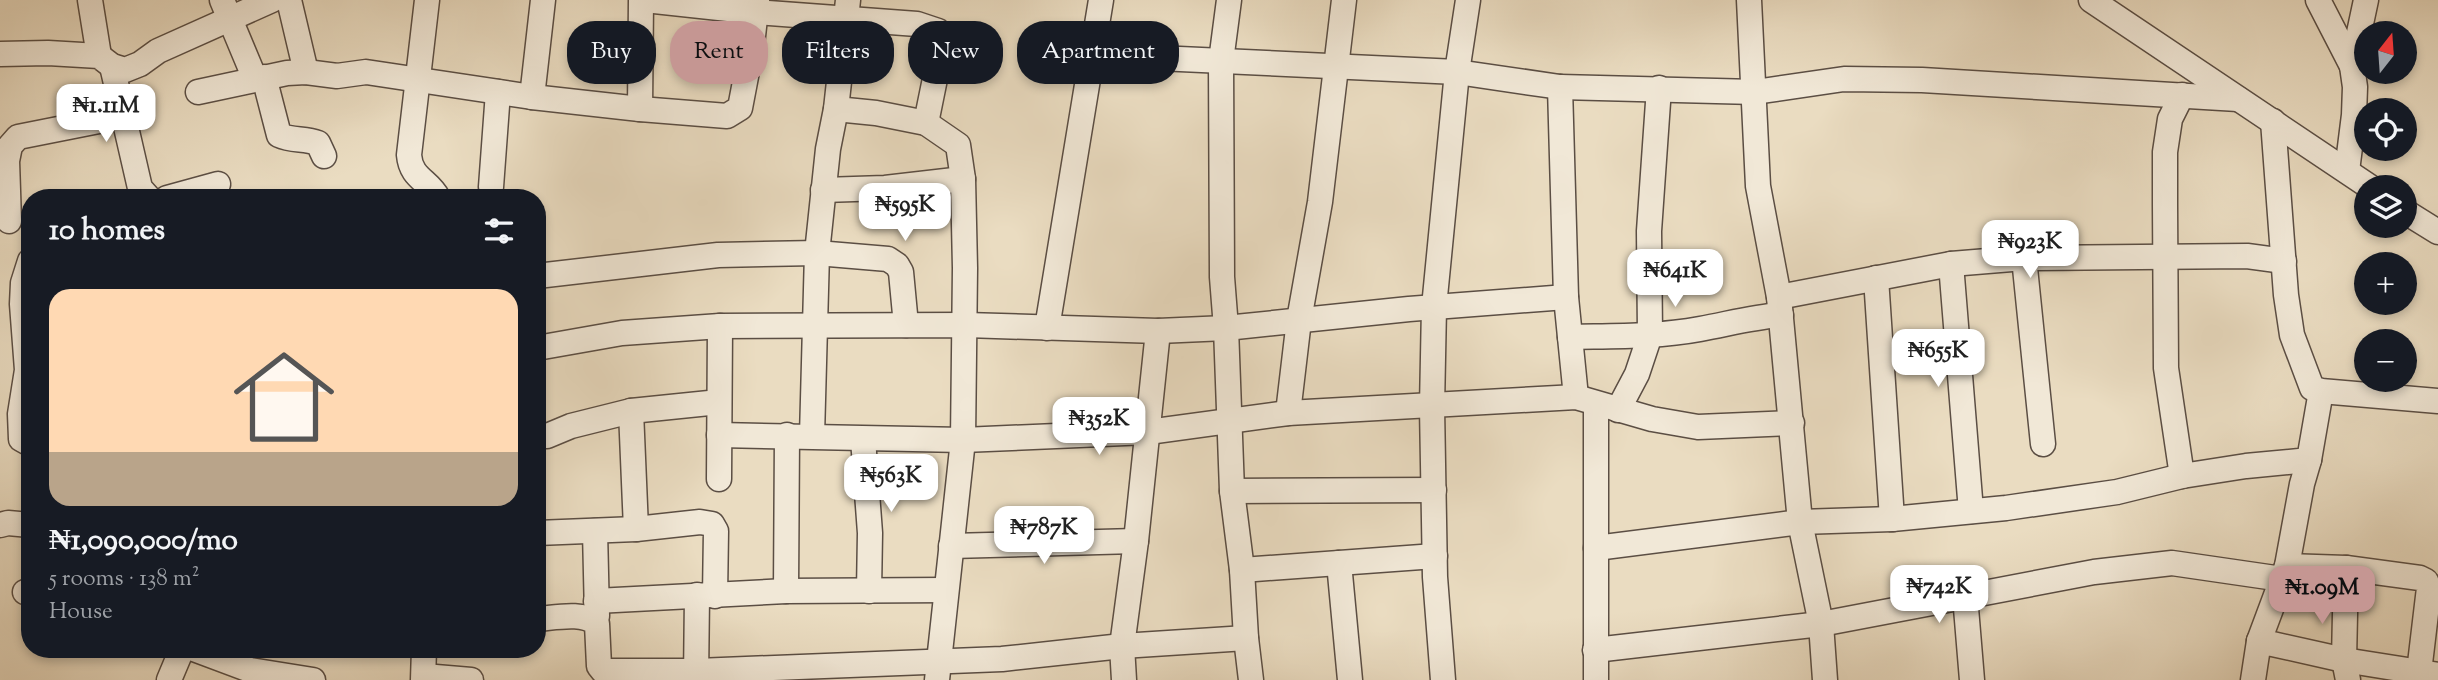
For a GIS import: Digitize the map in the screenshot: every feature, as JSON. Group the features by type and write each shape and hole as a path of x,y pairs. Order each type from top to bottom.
{"street":[{"path":"90,0 124,116 141,189"},
{"path":"0,54 48,53 106,61 125,70 140,64 226,9 272,0"},
{"path":"289,0 306,72"},
{"path":"427,0 416,80 410,165 418,178 431,189"},
{"path":"532,97 543,0"},
{"path":"640,109 643,0 847,10 938,31 941,49 926,123"},
{"path":"1098,21 1101,0"},
{"path":"1288,413 1299,320 1320,202 1344,0"},
{"path":"1443,680 1434,556 1434,307 1457,72 1468,0"},
{"path":"1749,0 1758,186 1780,306 1800,522 1821,624 1825,680"},
{"path":"2091,0 2354,176"},
{"path":"2318,0 2352,65"},
{"path":"2347,171 2354,115 2352,65 2366,0"},
{"path":"1225,2 1221,61 1222,277 1232,491 1251,680"},
{"path":"198,92 259,78 306,72 337,76 366,72 532,97 727,116 740,108 757,6"},
{"path":"226,9 259,78 279,135 287,139 318,143 324,156"},
{"path":"813,436 817,253 847,10"},
{"path":"1179,59 1457,72 1560,87 1755,92 1844,79 1922,80 2238,99"},
{"path":"1047,328 1088,84"},
{"path":"1560,87 1566,298 1570,337 1596,404 1596,680"},
{"path":"1596,404 1637,374 1650,335 1649,231 1659,88"},
{"path":"491,187 498,92"},
{"path":"2182,95 2171,119 2165,152 2166,368 2182,476"},
{"path":"836,109 876,113 926,123 958,145 963,179 966,325 963,440 938,670"},
{"path":"13,221 7,161 9,146 18,137 124,116"},
{"path":"2273,121 2292,335 2312,388 2438,401"},
{"path":"823,190 885,188 963,179"},
{"path":"200,189 218,184"},
{"path":"2417,219 2438,232"},
{"path":"546,275 718,255 817,253 888,259 897,265 901,272 906,326"},
{"path":"1570,337 1650,335 1701,329 1747,318 1875,278 1951,264 2024,258 2166,256 2247,256 2284,261"},
{"path":"2024,258 2043,444"},
{"path":"1951,264 1970,511"},
{"path":"1875,278 1892,519"},
{"path":"546,346 622,333 720,326 966,325 1158,331 1226,328 1434,307 1566,298"},
{"path":"719,479 720,326"},
{"path":"1124,680 1122,646 1158,331"},
{"path":"21,385 10,413 21,439"},
{"path":"2253,680 2259,640 2285,573 2321,391"},
{"path":"546,436 571,426 631,411 719,402"},
{"path":"719,435 963,440 1148,432 1288,413 1596,404 1652,419 1698,427 1792,423"},
{"path":"631,411 636,529"},
{"path":"786,591 787,435"},
{"path":"863,439 870,533 869,590"},
{"path":"1596,548 1800,522 1892,519 1970,511 2117,492 2182,476 2246,466 2309,460"},
{"path":"1232,491 1434,490"},
{"path":"546,534 636,529 700,522 712,524 716,531 697,676"},
{"path":"0,524 21,524"},
{"path":"595,531 599,666 603,671 697,676 938,670 1002,659 1122,646 1245,638"},
{"path":"951,546 1136,541"},
{"path":"1242,570 1434,556"},
{"path":"1339,563 1350,680"},
{"path":"1595,650 1821,624 2094,572 2172,563 2285,573 2346,568 2420,578 2426,581 2429,588 2429,674 2346,670 2259,640"},
{"path":"2346,568 2346,670"},
{"path":"596,612 706,595 786,591 946,590"},
{"path":"1965,596 1972,680"},
{"path":"546,619 592,619 596,612"},
{"path":"169,680 178,658"},
{"path":"206,658 223,671 250,670 313,680"},
{"path":"424,658 424,678 471,680"}]}
